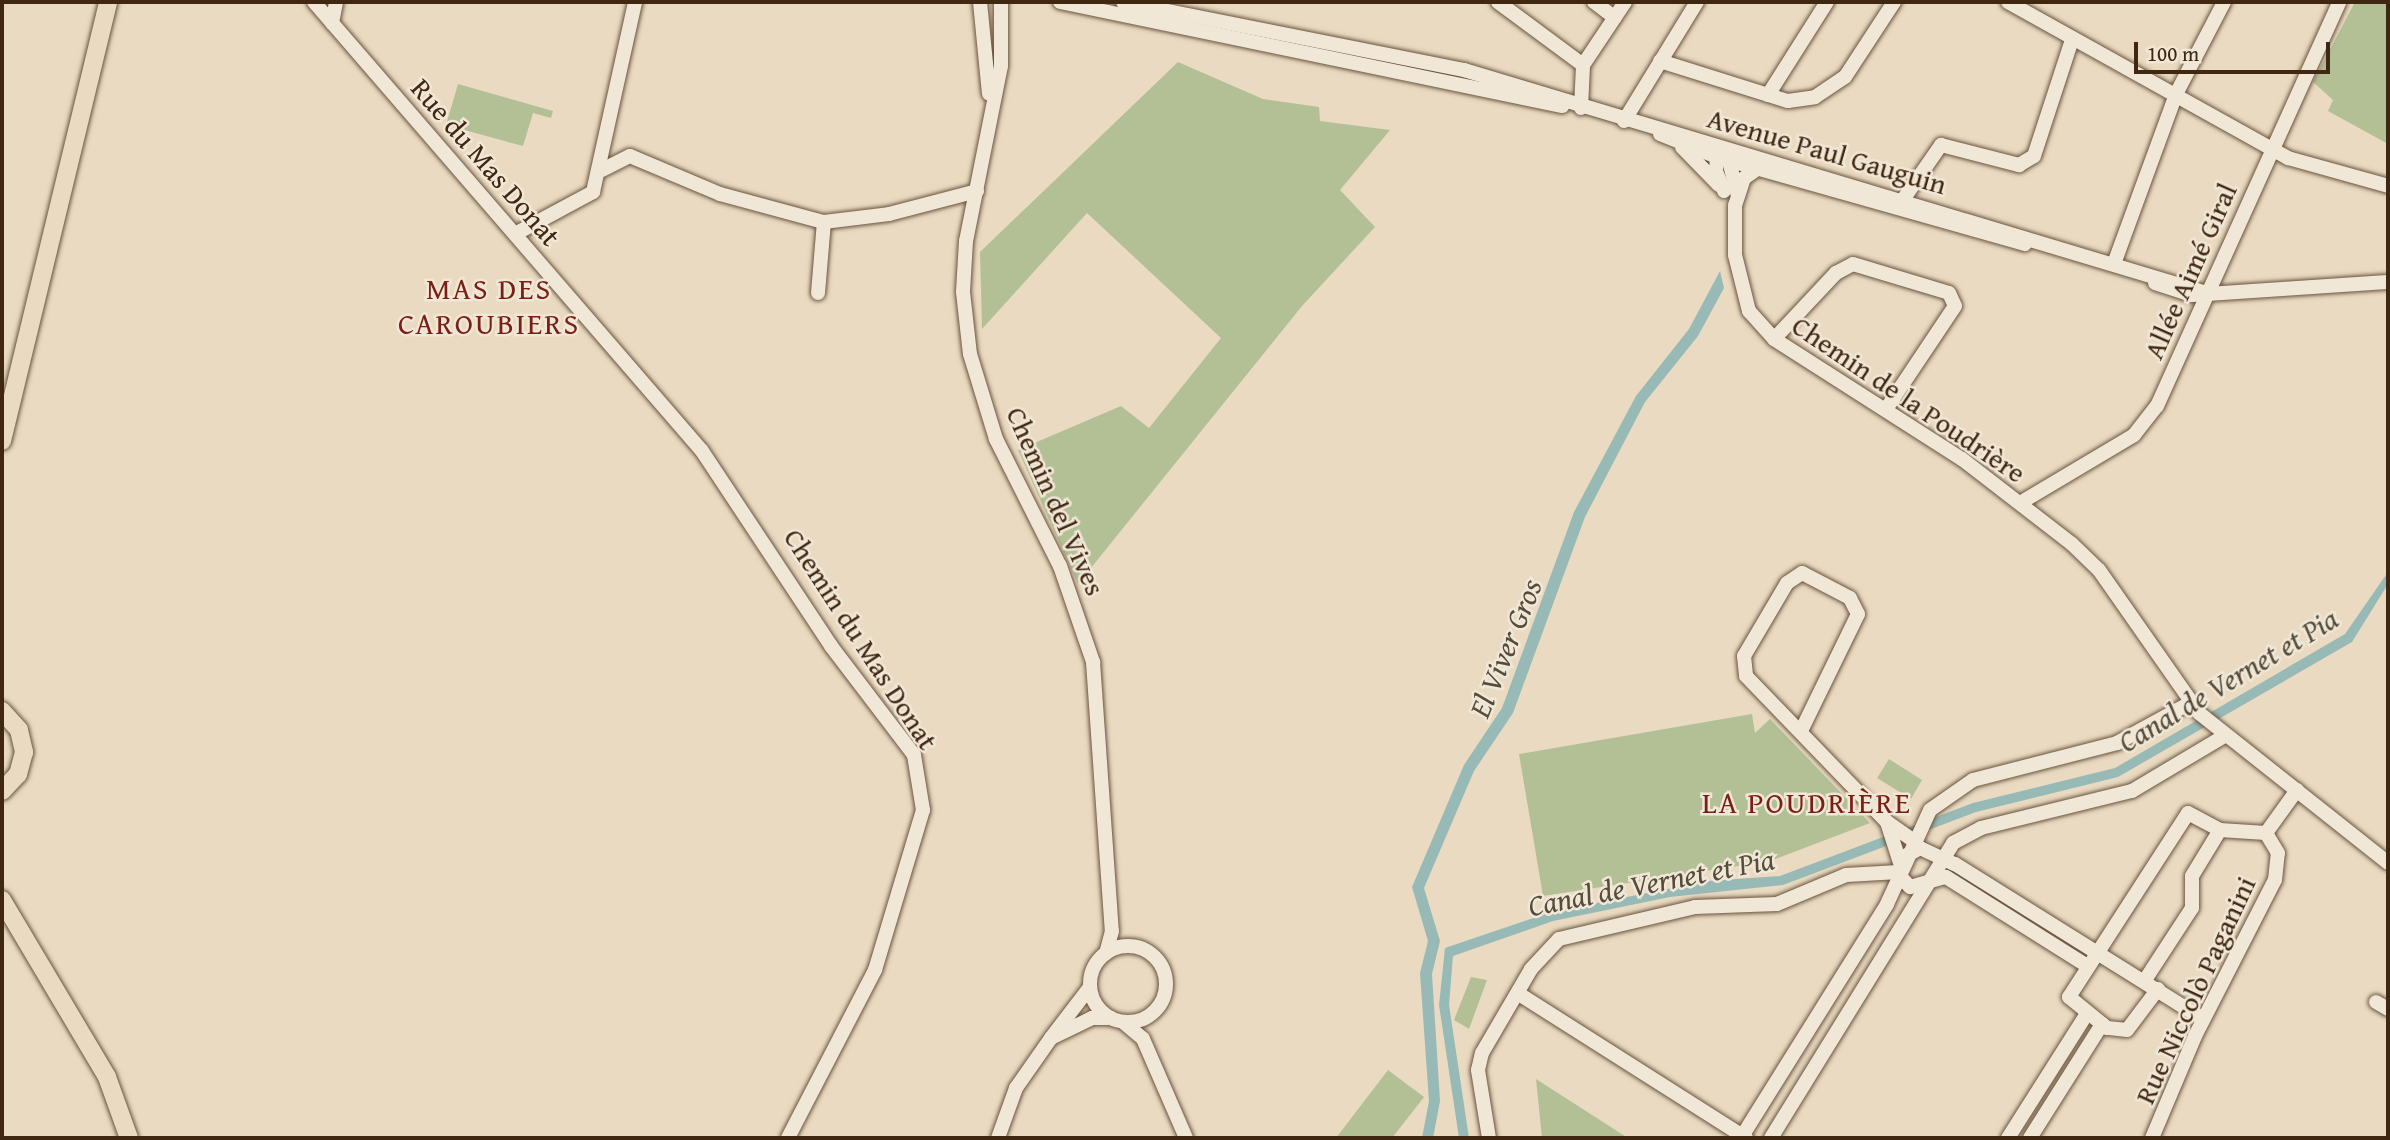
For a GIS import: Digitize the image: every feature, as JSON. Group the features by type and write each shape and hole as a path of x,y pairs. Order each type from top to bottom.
{"main road":[{"path":"2,441 108,2"},
{"path":"2,711 19,730 24,752 18,774 2,791"},
{"path":"2,900 107,1077 129,1138"}],"street":[{"name":"Rue du Mas Donat","path":"314,2 702,451"},
{"path":"332,23 336,2"},
{"path":"516,233 583,202 602,170 635,2"},
{"name":"Chemin del Vives","path":"980,2 989,113"},
{"name":"Chemin del Vives","path":"1001,2 1001,66 989,113 963,292 970,354 996,439 1060,566 1093,662 1111,912 1106,953"},
{"path":"1060,2 1464,70 1649,129"},
{"path":"1124,2 1249,32"},
{"path":"1498,2 1583,65"},
{"path":"1594,2 1615,18"},
{"path":"1581,108 1583,65 1625,2"},
{"path":"1624,121 1697,2"},
{"path":"1768,95 1827,2"},
{"path":"1660,61 1788,101 1836,86 1894,2"},
{"path":"2008,2 2273,149 2388,186"},
{"path":"2115,261 2176,94 2224,2"},
{"name":"Allée Aimé Giral","path":"2020,503 2146,421 2339,2"},
{"path":"1901,201 1941,145 2019,165 2034,156 2073,40"},
{"name":"Avenue Paul Gauguin","path":"1649,129 1723,154 2115,261 2207,293"},
{"name":"Avenue Paul Gauguin","path":"1649,129 1681,146 1723,154"},
{"path":"1681,146 1732,197 1744,178 1759,164"},
{"name":"Chemin de la Poudrière","path":"1723,154 1732,197 1740,287 1749,311 1774,339 1886,409 2020,503 2099,570 2194,708 2388,863"},
{"path":"602,170 630,156 720,194 824,222 889,214 977,191"},
{"name":"Avenue Paul Gauguin","path":"1759,164 1864,200 2192,295 2388,282"},
{"name":"Avenue Paul Gauguin","path":"1864,200 1901,201 1921,216"},
{"path":"818,293 824,222"},
{"path":"1774,339 1836,273 1853,264 1955,297 1886,409"},
{"name":"Chemin du Mas Donat","path":"702,451 831,646 903,738 922,795 916,836 865,997 788,1138"},
{"path":"1801,731 1858,614 1850,598 1802,573 1787,583 1743,663 1746,676 1887,822 1914,841"},
{"path":"1519,994 1743,1138 1887,904 1901,867 1930,810 1973,779 2117,743 2194,708"},
{"path":"1771,1138 1939,860 1953,843 1981,828 2132,790 2226,735"},
{"path":"2158,989 2127,1030 2102,1024 2086,1015 2071,1000 2086,965 2182,818 2196,815 2220,830 2266,833 2297,790"},
{"path":"1887,822 1910,887 1946,877 2086,965"},
{"path":"2145,980 2192,908 2192,876 2220,830"},
{"name":"Rue Niccolò Paganini","path":"2152,1138 2203,1019 2274,880 2278,853 2266,833"},
{"path":"1489,1138 1478,1070 1519,994 1549,946 1585,931 1695,907 1777,904 1846,875 1901,867 1920,848 2096,950 2203,1019"},
{"name":"Chemin del Vives","path":"1111,912 1134,946"},
{"path":"998,1138 1016,1088 1090,987 1106,953 1134,946 1156,957 1167,980 1164,997 1148,1017 1143,1039"},
{"path":"1090,987 1117,1020 1143,1039 1186,1138"},
{"path":"2008,1138 2086,1015"},
{"path":"1051,1038 1092,1018 1117,1020 1148,1017"},
{"path":"2030,1138 2102,1024"}],"green space":[{"path":"2355,2 2388,2 2388,144 2328,111 2333,100 2313,82"},
{"path":"1178,62 1263,99 1319,107 1320,121 1390,130 1340,190 1375,227 1302,306 1078,584 1018,450 1121,406 1149,428 1221,338 1087,213 982,329 980,252"},
{"path":"458,84 553,111 551,118 533,113 523,146 446,125"},
{"path":"1752,714 1755,733 1770,719 1870,823 1770,861 1543,896 1519,754"},
{"path":"1889,759 1922,780 1911,799 1877,778"},
{"path":"1471,977 1487,980 1469,1029 1454,1020"},
{"path":"1388,1070 1424,1097 1392,1138 1336,1138"},
{"path":"1536,1079 1628,1138 1542,1138"}],"water":[{"path":"1720,271 1724,288 1698,336 1645,402 1585,517 1513,713 1474,771 1424,888 1440,941 1432,974 1440,1101 1433,1138 1422,1138 1429,1101 1420,973 1428,941 1412,887 1464,765 1502,708 1574,512 1636,396 1689,329"},
{"path":"2388,572 2388,584 2352,642 2118,777 1976,812 1783,885 1670,897 1553,921 1453,956 1449,1005 1469,1138 1459,1138 1439,1005 1445,948 1551,912 1708,881 1780,876 1973,803 2115,768 2345,634"}],"district":[{"name":"MAS DES CAROUBIERS","path":"489,305"},
{"name":"LA POUDRIÈRE","path":"1807,802"}],"water label":[{"name":"El Viver Gros","path":"1505,648"},
{"name":"Canal de Vernet et Pia","path":"2228,680"},
{"name":"Canal de Vernet et Pia","path":"1651,882"}]}
